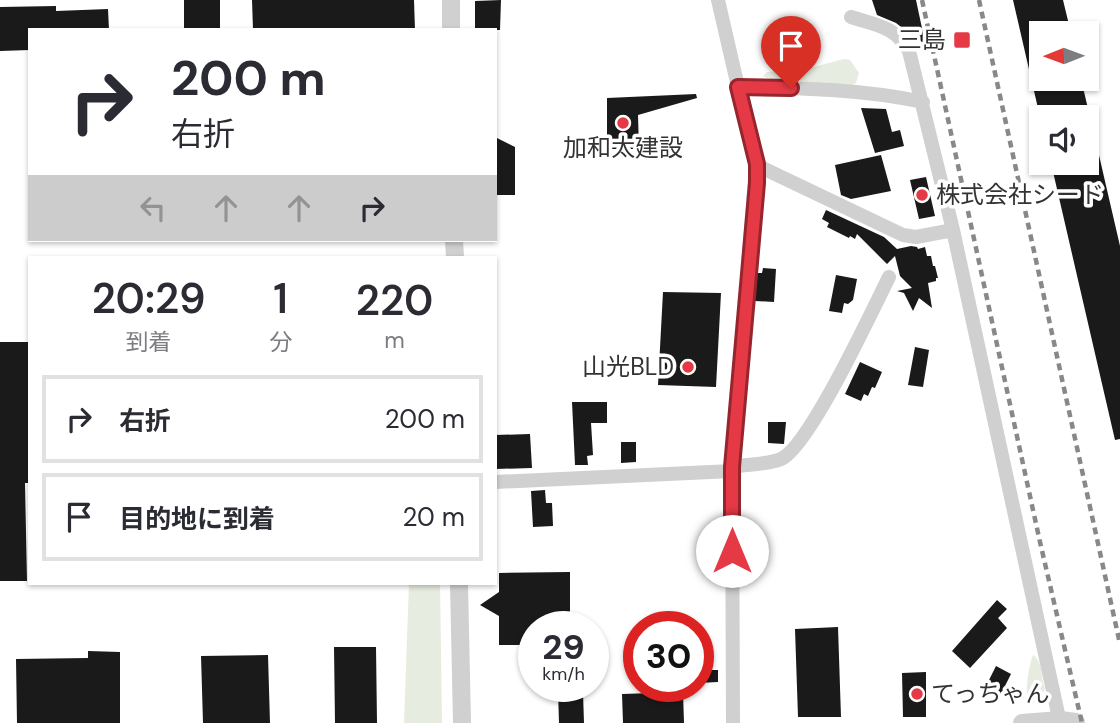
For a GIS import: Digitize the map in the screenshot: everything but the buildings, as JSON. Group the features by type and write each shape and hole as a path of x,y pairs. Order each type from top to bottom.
{"street":[{"path":"451,0 451,28"},
{"path":"718,0 757,164 732,469 733,723"},
{"path":"851,17 879,25 901,37 909,51 923,102 1066,722 1022,723"},
{"path":"738,87 838,89 886,94 923,102"},
{"path":"757,164 903,235 916,237 953,230"},
{"path":"497,482 732,469 781,459 796,448 809,428 844,367 889,278"},
{"path":"459,585 462,723"}],"shaded area":[{"path":"844,59 850,60 859,73 856,83 852,85 763,76 767,72 806,69"},
{"path":"409,585 440,585 442,723 404,723"},
{"path":"1033,655 1040,666 1045,688 1042,696 1030,705 1027,688"}],"railway":[{"path":"922,0 1082,723"},
{"path":"979,0 1120,644"}],"place":[{"name":"三島","path":"962,40"},
{"name":"加和太建設","path":"623,123"},
{"name":"株式会社シード","path":"922,195"},
{"name":"山光BLD","path":"688,367"},
{"name":"てっちゃん","path":"917,694"}],"route":[{"path":"732,551 732,467 757,183 757,164 738,87 791,88"}]}
